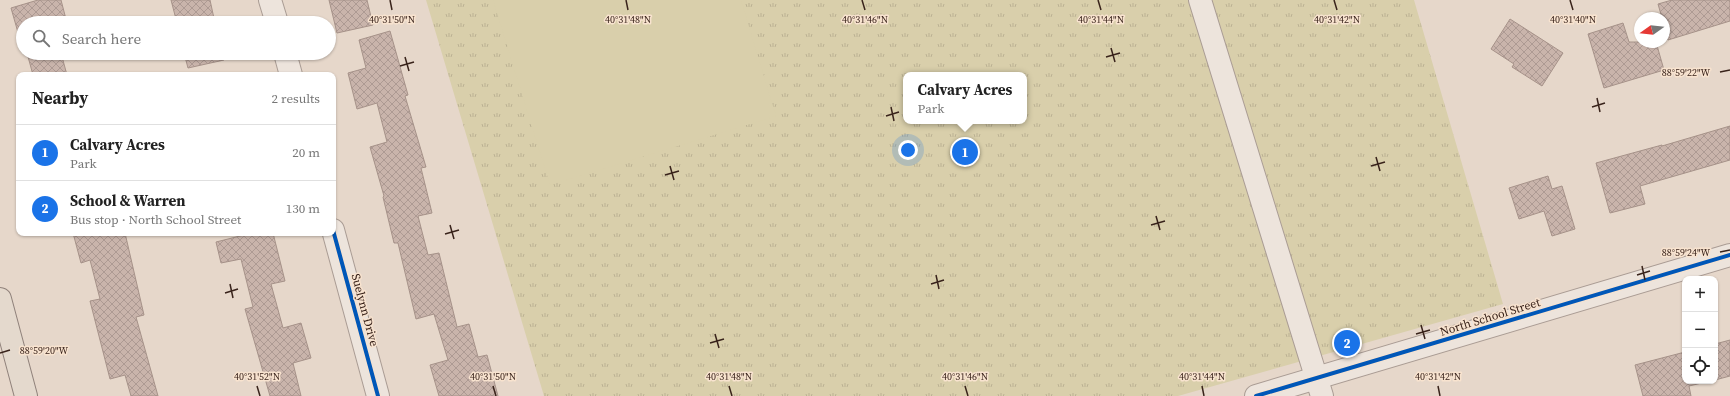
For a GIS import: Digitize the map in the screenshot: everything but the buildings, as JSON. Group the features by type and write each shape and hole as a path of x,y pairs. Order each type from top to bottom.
{"main road":[{"path":"0,299 26,396"}],"street":[{"path":"270,0 275,16"},
{"path":"1200,0 1319,388"},
{"path":"287,60 290,72"},
{"name":"Suelynn Drive","path":"335,236 378,396"},
{"name":"North School Street","path":"1256,396 1319,388 1730,255"}],"green space":[{"path":"426,0 1414,0 1503,304 1178,396 544,396"},
{"path":"493,0 741,0 776,116 550,185"}],"cycle path":[{"path":"335,236 378,396"},
{"path":"1256,396 1730,255"}],"place":[{"name":"Calvary Acres","path":"965,152"},
{"name":"School & Warren","path":"1347,343"}]}
